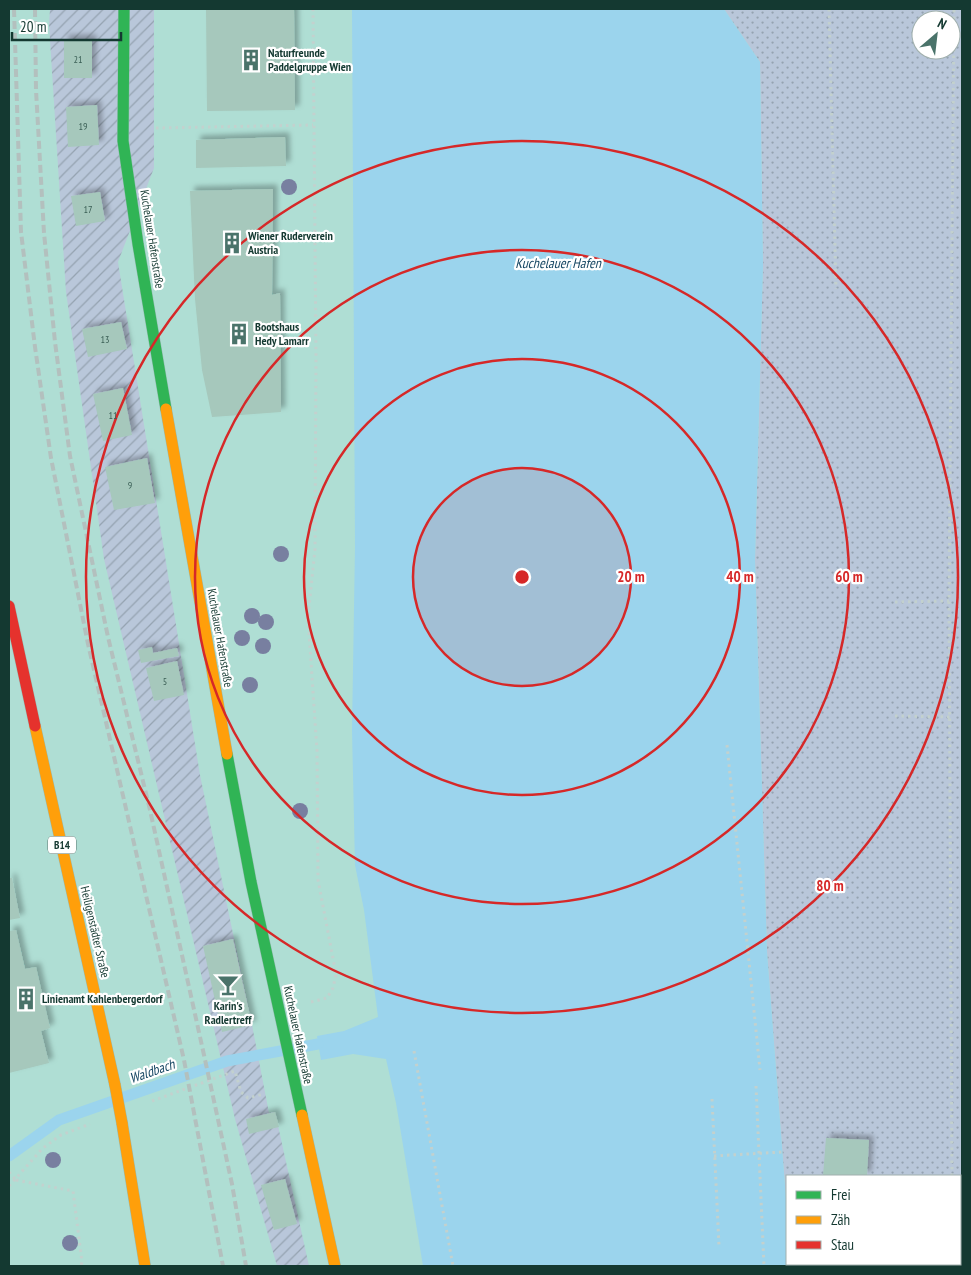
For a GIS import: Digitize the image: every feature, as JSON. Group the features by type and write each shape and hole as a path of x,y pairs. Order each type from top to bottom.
{"street":[{"name":"Kuchelauer Hafenstraße","path":"124,9 123,141 138,244 206,640 251,882 335,1266"},
{"name":"Heiligenstädter Straße","path":"9,606 116,1085 145,1266"}],"path":[{"path":"306,1003 326,998 333,988 336,974 318,880 317,751 308,617 315,549 316,357 313,9"},
{"path":"829,9 836,289"},
{"path":"952,1175 949,601 954,9"},
{"path":"123,128 313,125"},
{"path":"895,602 949,601"},
{"path":"895,716 950,717"},
{"path":"727,745 760,1070"},
{"path":"414,1051 453,1266"},
{"path":"235,1071 241,1092 248,1098 264,1094"},
{"path":"756,1086 764,1266"},
{"path":"712,1099 719,1246"},
{"path":"9,1186 43,1148 61,1135"},
{"path":"714,1156 783,1152"},
{"path":"9,1172 16,1180 73,1191 81,1266"}],"shaded area":[{"path":"50,9 154,9 154,168 118,262 200,775 269,1113 275,1112 309,1266 277,1266 235,1119 104,559 66,292 49,24"},
{"path":"724,9 962,9 962,1266 791,1266 961,1265 961,1175 786,1175 786,1199 767,952 755,560 763,265 760,62"}],"water":[{"name":"Kuchelauer Hafen","path":"352,9 724,9 760,62 763,265 755,560 767,952 786,1199 786,1265 791,1266 423,1266 396,1103 386,1059 353,1054 321,1060 317,1036 344,1031 378,1017 364,910 355,865 352,730 355,547"}],"building":[{"name":"Naturfreunde Paddelgruppe Wien","path":"206,9 294,9 295,110 207,111"},
{"path":"64,39 92,39 92,78 64,78"},
{"path":"97,105 99,145 68,147 66,107"},
{"path":"285,137 286,166 196,168 196,140"},
{"path":"273,189 272,295 280,293 281,412 212,417 202,370 195,299 190,191"},
{"path":"100,192 105,221 76,226 71,196"},
{"path":"121,322 127,349 88,357 82,329"},
{"path":"123,388 132,435 103,441 93,394"},
{"path":"147,458 155,503 114,510 105,467"},
{"path":"152,647 153,653 177,648 179,656 141,663 138,650"},
{"path":"177,661 184,695 154,701 146,668"},
{"path":"9,878 12,878 20,918 9,920"},
{"name":"Linienamt Kahlenbergerdorf","path":"16,930 25,969 36,967 50,1028 41,1031 49,1063 9,1073 9,931"},
{"name":"Karin's Radlertreff","path":"233,939 252,1025 222,1032 203,946"},
{"path":"275,1112 279,1127 249,1134 246,1119"},
{"path":"826,1138 869,1140 867,1175 823,1175"},
{"path":"285,1179 297,1224 274,1230 261,1185"}],"waterway":[{"name":"Waldbach","path":"9,1156 59,1120 227,1061 318,1044"}],"railway":[{"path":"14,9 21,232 51,458 88,644 184,1060 223,1266"},
{"path":"35,9 36,90 44,233 55,342 70,456 108,637 150,810 204,1055 232,1184 246,1266"}],"traffic: fast":[{"path":"124,9 123,141 138,244 166,409"},
{"path":"227,754 251,882 302,1115"}],"traffic: slow":[{"path":"166,409 227,754"},
{"path":"35,726 115,1085"},
{"path":"115,1085 122,1123"},
{"path":"302,1115 335,1266"},
{"path":"122,1123 145,1266"}],"traffic: jam":[{"path":"9,606 35,726"}],"place":[{"name":"Naturfreunde Paddelgruppe Wien","path":"251,60"},
{"name":"Wiener Ruderverein Austria","path":"232,243"},
{"name":"Bootshaus Hedy Lamarr","path":"239,334"},
{"name":"Karin's Radlertreff","path":"228,985"},
{"name":"Linienamt Kahlenbergerdorf","path":"26,999"}]}
